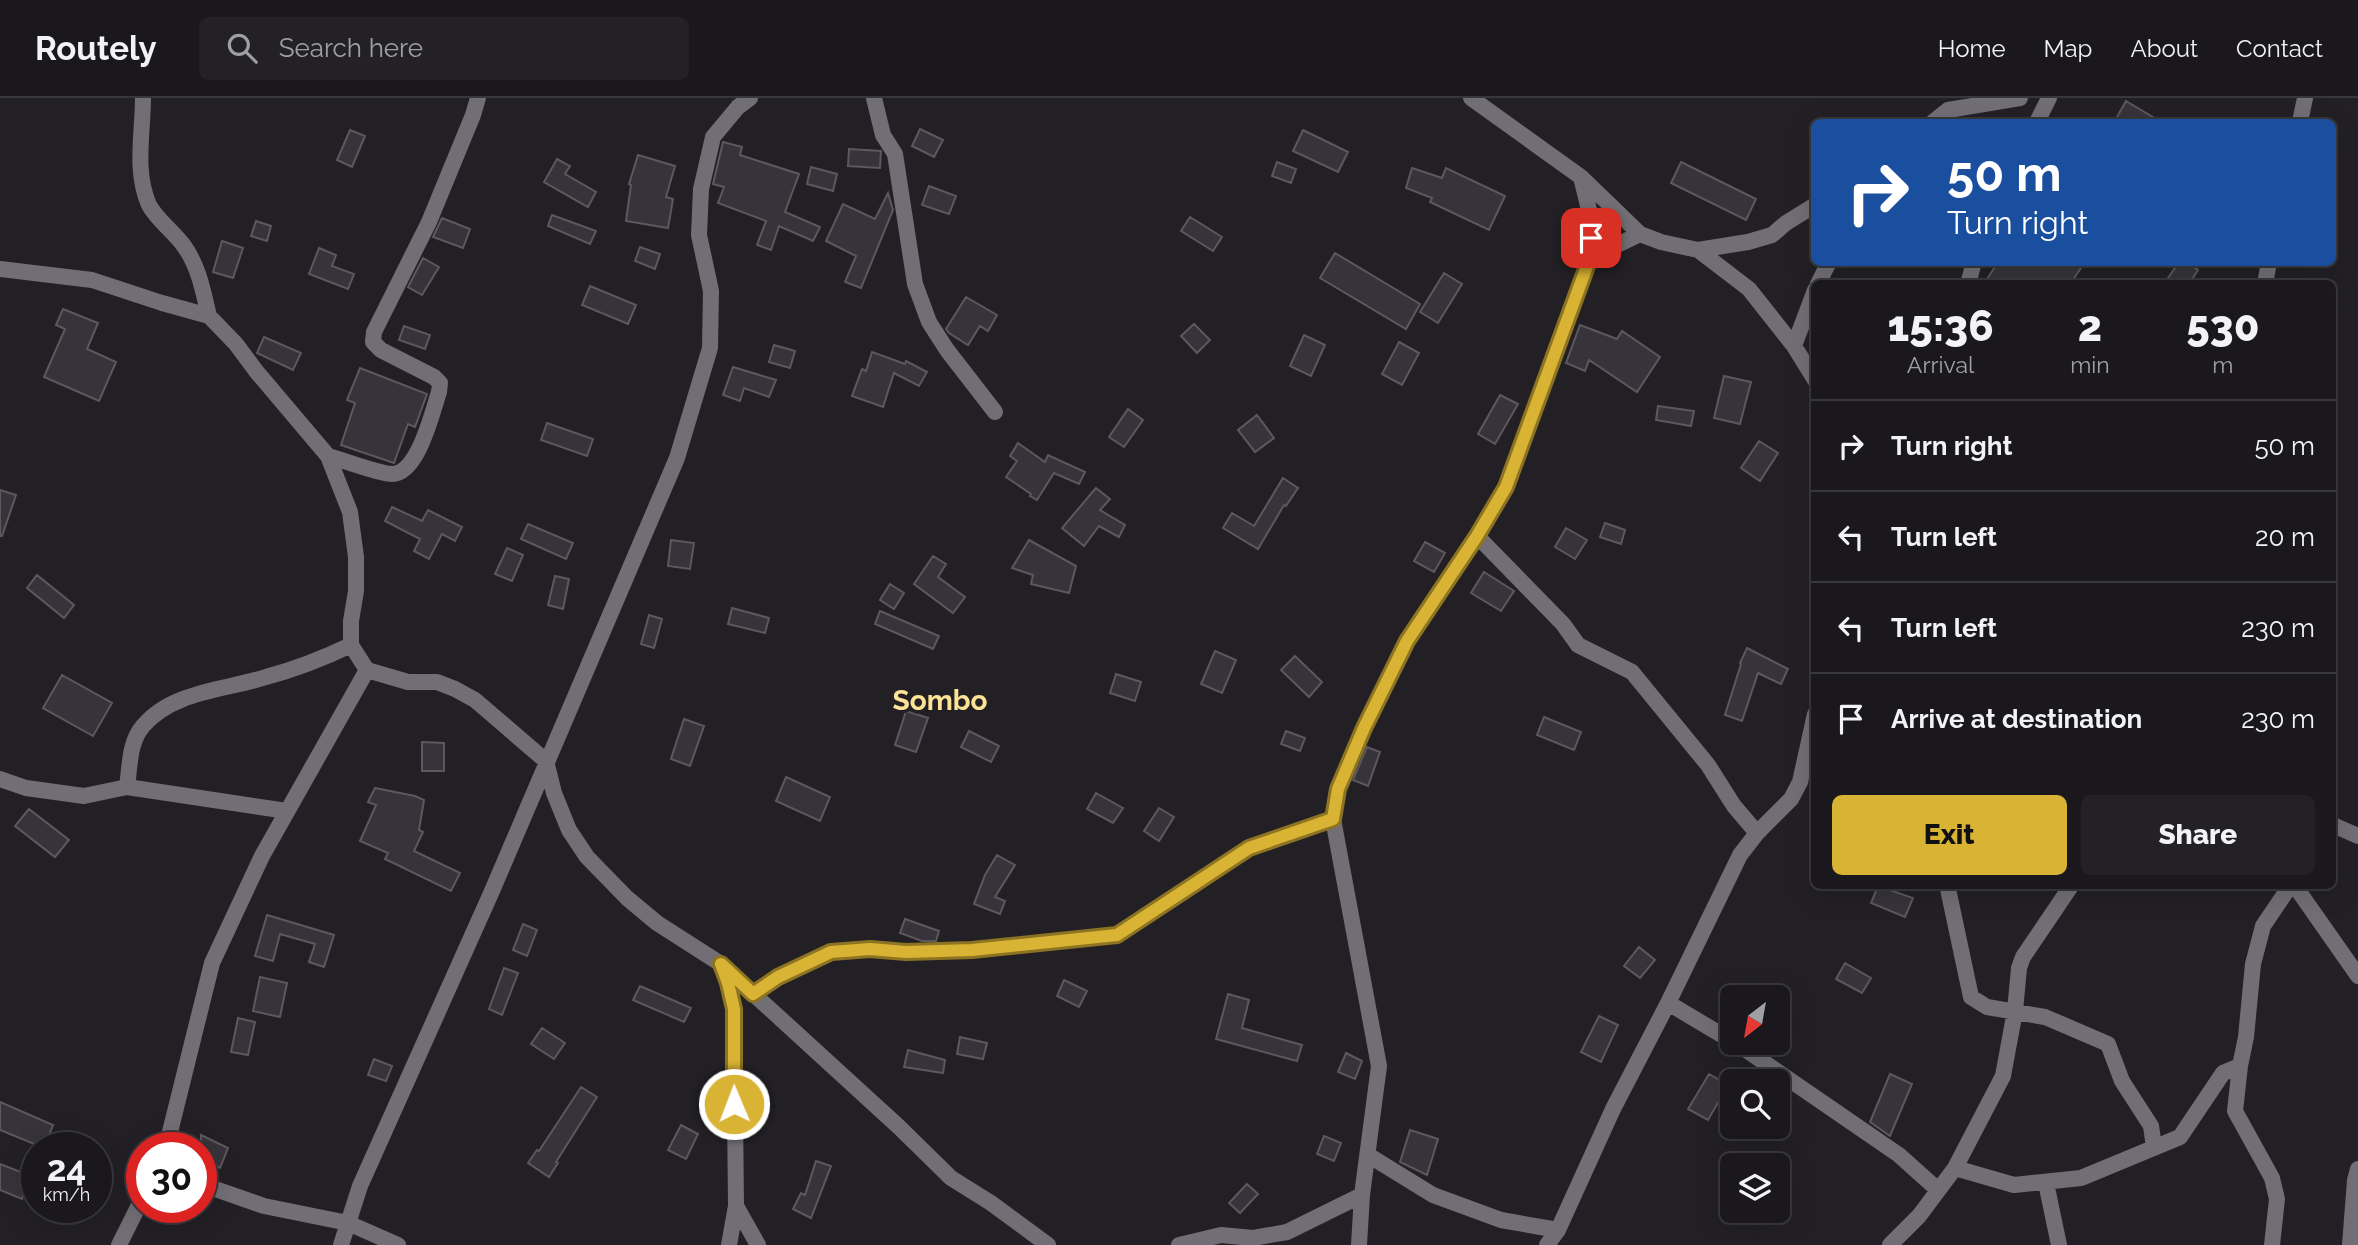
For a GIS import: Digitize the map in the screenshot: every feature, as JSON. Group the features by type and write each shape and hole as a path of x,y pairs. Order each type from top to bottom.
{"street":[{"path":"143,98 139,147 150,205 184,245 198,270 209,316 236,344 328,456 350,512 356,557 351,645 367,670 408,682 437,682 475,699 546,761 554,793 569,830 587,857 627,898 657,923 721,964 951,1178 991,1203 1048,1245"},
{"path":"328,456 393,474 403,471 414,462 440,383 434,377 381,351 373,342 374,332 429,222 478,98"},
{"path":"341,1245 360,1186 492,891 677,458 710,348 711,291 699,234 701,189 713,137 738,107 750,98"},
{"path":"874,98 883,135 895,154 915,284 929,322 995,412"},
{"path":"1471,98 1581,177 1640,233 1661,242 1699,250 1748,242 1772,235 1811,207"},
{"path":"1936,119 1953,104 2020,98"},
{"path":"2038,119 2049,98"},
{"path":"2301,119 2305,98"},
{"path":"1359,1245 1362,1195 1379,1066 1333,819 1338,789 1364,728 1407,641 1477,536 1506,487 1590,258 1591,218 1581,177"},
{"path":"1590,258 1640,233"},
{"path":"1699,250 1749,289 1794,346 1811,374"},
{"path":"0,269 92,280 209,316"},
{"path":"1794,346 1811,301"},
{"path":"1477,536 1563,624 1578,646 1632,672 1708,765 1734,806 1757,833"},
{"path":"127,787 133,744 143,726 161,709 183,699 266,678 351,645"},
{"path":"170,1132 212,964 262,856 367,670"},
{"path":"1547,1245 1558,1230 1613,1109 1740,855 1757,833 1791,799 1800,782 1811,732"},
{"path":"0,779 26,788 84,796 127,787 287,811"},
{"path":"753,994 778,977 831,952 870,949 906,952 972,950 1117,935 1249,848 1333,819"},
{"path":"2336,826 2358,836"},
{"path":"1948,889 1971,997 1987,1007 2045,1017 2108,1044 2122,1081 2151,1126 2154,1147"},
{"path":"1890,1245 1919,1216 1955,1168 2003,1076 2015,1011 2019,968 2023,957 2069,889"},
{"path":"2272,1245 2277,1199 2272,1178 2235,1111 2253,964 2263,926 2290,889"},
{"path":"2294,889 2358,976"},
{"path":"721,964 734,1009 736,1206 729,1245"},
{"path":"1668,1003 1720,1034"},
{"path":"1753,1055 1899,1155 1938,1190"},
{"path":"1955,1168 2014,1185 2081,1178 2180,1137 2223,1073 2240,1066"},
{"path":"1368,1155 1433,1195 1501,1220 1558,1230"},
{"path":"2350,1245 2358,1169"},
{"path":"2046,1183 2059,1245"},
{"path":"217,1190 264,1206 348,1223 398,1245"},
{"path":"1180,1245 1221,1235 1257,1242 1287,1232 1362,1195"},
{"path":"736,1206 758,1245"},
{"path":"119,1245 130,1223"}],"building":[{"path":"2126,101 2156,119 2121,119 2117,117"},
{"path":"920,129 943,140 934,157 912,146"},
{"path":"350,130 365,136 352,167 337,160"},
{"path":"1303,130 1348,152 1338,172 1293,151"},
{"path":"723,142 742,147 740,155 799,174 785,212 820,227 813,241 779,226 771,250 757,245 766,221 718,203 724,187 713,184"},
{"path":"849,149 881,151 880,168 848,166"},
{"path":"638,155 675,166 666,197 673,199 668,228 626,221 629,184"},
{"path":"557,159 570,166 565,174 596,192 588,207 544,182"},
{"path":"1277,162 1296,169 1291,183 1272,176"},
{"path":"1681,162 1756,199 1746,220 1671,183"},
{"path":"811,167 837,174 833,191 807,184"},
{"path":"1412,168 1442,178 1446,168 1505,196 1489,230 1430,202 1432,198 1406,188"},
{"path":"929,186 956,196 949,214 922,205"},
{"path":"888,193 893,210 861,288 845,282 856,256 826,241 843,204 875,219"},
{"path":"552,215 596,231 590,244 548,226"},
{"path":"1190,217 1222,237 1213,251 1181,231"},
{"path":"442,218 470,229 463,248 433,237"},
{"path":"256,221 271,226 267,241 251,236"},
{"path":"222,241 243,248 233,278 213,272"},
{"path":"640,247 660,254 655,269 635,261"},
{"path":"319,248 336,255 332,266 354,274 348,289 309,274"},
{"path":"1335,253 1420,304 1406,329 1320,278"},
{"path":"423,258 439,267 422,295 408,287"},
{"path":"1995,266 2081,268 2073,280 1987,280"},
{"path":"2176,266 2192,266 2198,270 2192,280 2167,280"},
{"path":"1444,273 1462,284 1438,323 1420,312"},
{"path":"590,286 636,305 628,324 582,305"},
{"path":"966,297 997,315 988,331 980,326 968,345 946,329"},
{"path":"63,309 98,323 87,349 116,362 99,401 44,377 65,329 56,325"},
{"path":"1194,324 1210,340 1197,353 1181,336"},
{"path":"1580,325 1617,339 1622,331 1660,357 1637,392 1589,360 1585,371 1566,363"},
{"path":"404,326 430,335 425,349 399,340"},
{"path":"1304,335 1325,345 1311,376 1290,366"},
{"path":"264,337 301,353 293,370 257,353"},
{"path":"1399,342 1419,353 1402,385 1382,374"},
{"path":"774,345 795,351 790,368 769,362"},
{"path":"872,352 905,364 906,361 927,372 919,386 894,373 883,407 852,396 862,369 866,371"},
{"path":"733,367 776,380 769,397 744,388 740,401 723,395"},
{"path":"360,368 427,394 415,427 408,424 394,463 341,445 355,403 347,400"},
{"path":"1724,376 1751,382 1740,424 1714,418"},
{"path":"1500,395 1518,404 1495,444 1478,434"},
{"path":"1658,406 1694,411 1691,426 1656,420"},
{"path":"1128,409 1143,420 1124,447 1109,437"},
{"path":"1257,415 1274,438 1255,452 1238,430"},
{"path":"547,423 593,439 587,456 541,440"},
{"path":"1759,441 1778,453 1760,481 1741,468"},
{"path":"1018,443 1045,462 1048,455 1085,472 1079,484 1054,473 1037,500 1030,496 1031,494 1006,477 1017,461 1010,456"},
{"path":"1283,478 1298,488 1286,506 1284,505 1258,549 1223,528 1232,513 1254,526"},
{"path":"1096,488 1110,499 1100,510 1125,525 1119,537 1099,526 1084,546 1062,528"},
{"path":"0,490 16,495 2,536 0,536"},
{"path":"392,507 422,521 428,510 462,527 455,541 442,534 429,559 414,551 420,539 385,521"},
{"path":"1605,523 1625,530 1621,544 1600,537"},
{"path":"528,524 573,543 566,559 521,539"},
{"path":"1566,528 1587,540 1575,559 1555,547"},
{"path":"671,540 694,543 690,569 668,566"},
{"path":"1029,540 1076,566 1069,593 1031,584 1033,575 1012,568"},
{"path":"1425,542 1445,553 1434,572 1414,561"},
{"path":"507,548 523,555 512,581 495,574"},
{"path":"933,556 946,564 938,577 965,597 953,613 914,584"},
{"path":"1484,572 1514,591 1501,611 1471,593"},
{"path":"37,575 74,605 64,618 27,588"},
{"path":"555,576 569,579 563,609 548,605"},
{"path":"890,584 904,593 894,609 880,600"},
{"path":"732,608 769,618 765,633 728,624"},
{"path":"880,611 939,636 933,649 875,624"},
{"path":"649,615 662,619 654,648 641,644"},
{"path":"1747,648 1788,669 1781,684 1758,673 1742,721 1725,715"},
{"path":"1215,651 1236,660 1222,693 1201,684"},
{"path":"1295,656 1322,682 1309,697 1281,670"},
{"path":"1116,674 1141,682 1135,701 1110,693"},
{"path":"62,675 112,703 93,736 43,708"},
{"path":"906,711 928,718 916,752 895,745"},
{"path":"1544,717 1581,732 1574,750 1537,735"},
{"path":"684,719 704,726 690,766 671,759"},
{"path":"969,731 999,746 991,762 961,747"},
{"path":"1286,731 1305,738 1300,751 1281,744"},
{"path":"422,742 444,743 444,771 422,771"},
{"path":"1367,747 1380,752 1368,786 1353,780"},
{"path":"786,777 830,797 820,821 776,801"},
{"path":"375,788 424,800 419,830 423,832 414,851 460,873 451,891 385,859 388,853 360,841 376,805 368,802"},
{"path":"1096,793 1123,808 1113,823 1087,809"},
{"path":"1159,808 1174,817 1159,841 1144,831"},
{"path":"29,809 69,840 55,857 15,826"},
{"path":"997,855 1015,865 995,897 1005,901 1000,914 974,904 985,875"},
{"path":"1877,889 1887,889 1913,898 1905,917 1871,903"},
{"path":"267,915 334,935 324,967 309,962 315,944 280,934 273,961 255,956"},
{"path":"905,919 939,931 936,941 922,941 900,933"},
{"path":"523,924 537,930 527,956 513,950"},
{"path":"1639,947 1655,960 1640,978 1624,966"},
{"path":"1845,963 1871,978 1862,993 1836,979"},
{"path":"504,968 518,973 502,1015 489,1009"},
{"path":"260,977 287,983 280,1017 253,1011"},
{"path":"1064,980 1087,991 1079,1007 1057,996"},
{"path":"640,986 691,1008 684,1022 633,1000"},
{"path":"1228,994 1249,1000 1242,1028 1302,1045 1297,1061 1216,1039"},
{"path":"1599,1016 1618,1025 1601,1062 1581,1052"},
{"path":"238,1018 255,1022 248,1055 231,1052"},
{"path":"542,1028 565,1043 554,1059 531,1044"},
{"path":"960,1037 987,1043 983,1059 957,1054"},
{"path":"908,1050 945,1060 943,1073 904,1067"},
{"path":"1346,1053 1362,1061 1355,1079 1338,1072"},
{"path":"374,1059 392,1066 386,1081 368,1075"},
{"path":"1709,1074 1720,1080 1720,1099 1708,1120 1688,1109"},
{"path":"1890,1074 1912,1084 1890,1136 1870,1122"},
{"path":"581,1087 597,1097 549,1177 528,1163 537,1150 539,1151"},
{"path":"0,1102 53,1125 50,1132 21,1132 21,1139 0,1130"},
{"path":"681,1125 698,1134 686,1159 668,1150"},
{"path":"1410,1130 1438,1139 1427,1175 1400,1162"},
{"path":"1324,1136 1341,1143 1334,1161 1317,1154"},
{"path":"217,1143 228,1148 220,1168 217,1167"},
{"path":"816,1161 831,1166 811,1218 793,1209 801,1193 805,1195"},
{"path":"0,1164 21,1172 21,1199 0,1190"},
{"path":"1247,1184 1258,1194 1240,1213 1229,1203"}],"district":[{"name":"Sombo","path":"940,700"}],"route":[{"path":"734,1104 734,1009 721,964 753,994 778,977 831,952 870,949 906,952 972,950 1117,935 1249,848 1333,819 1338,789 1364,728 1407,641 1477,536 1506,487 1590,258 1591,238"}]}
